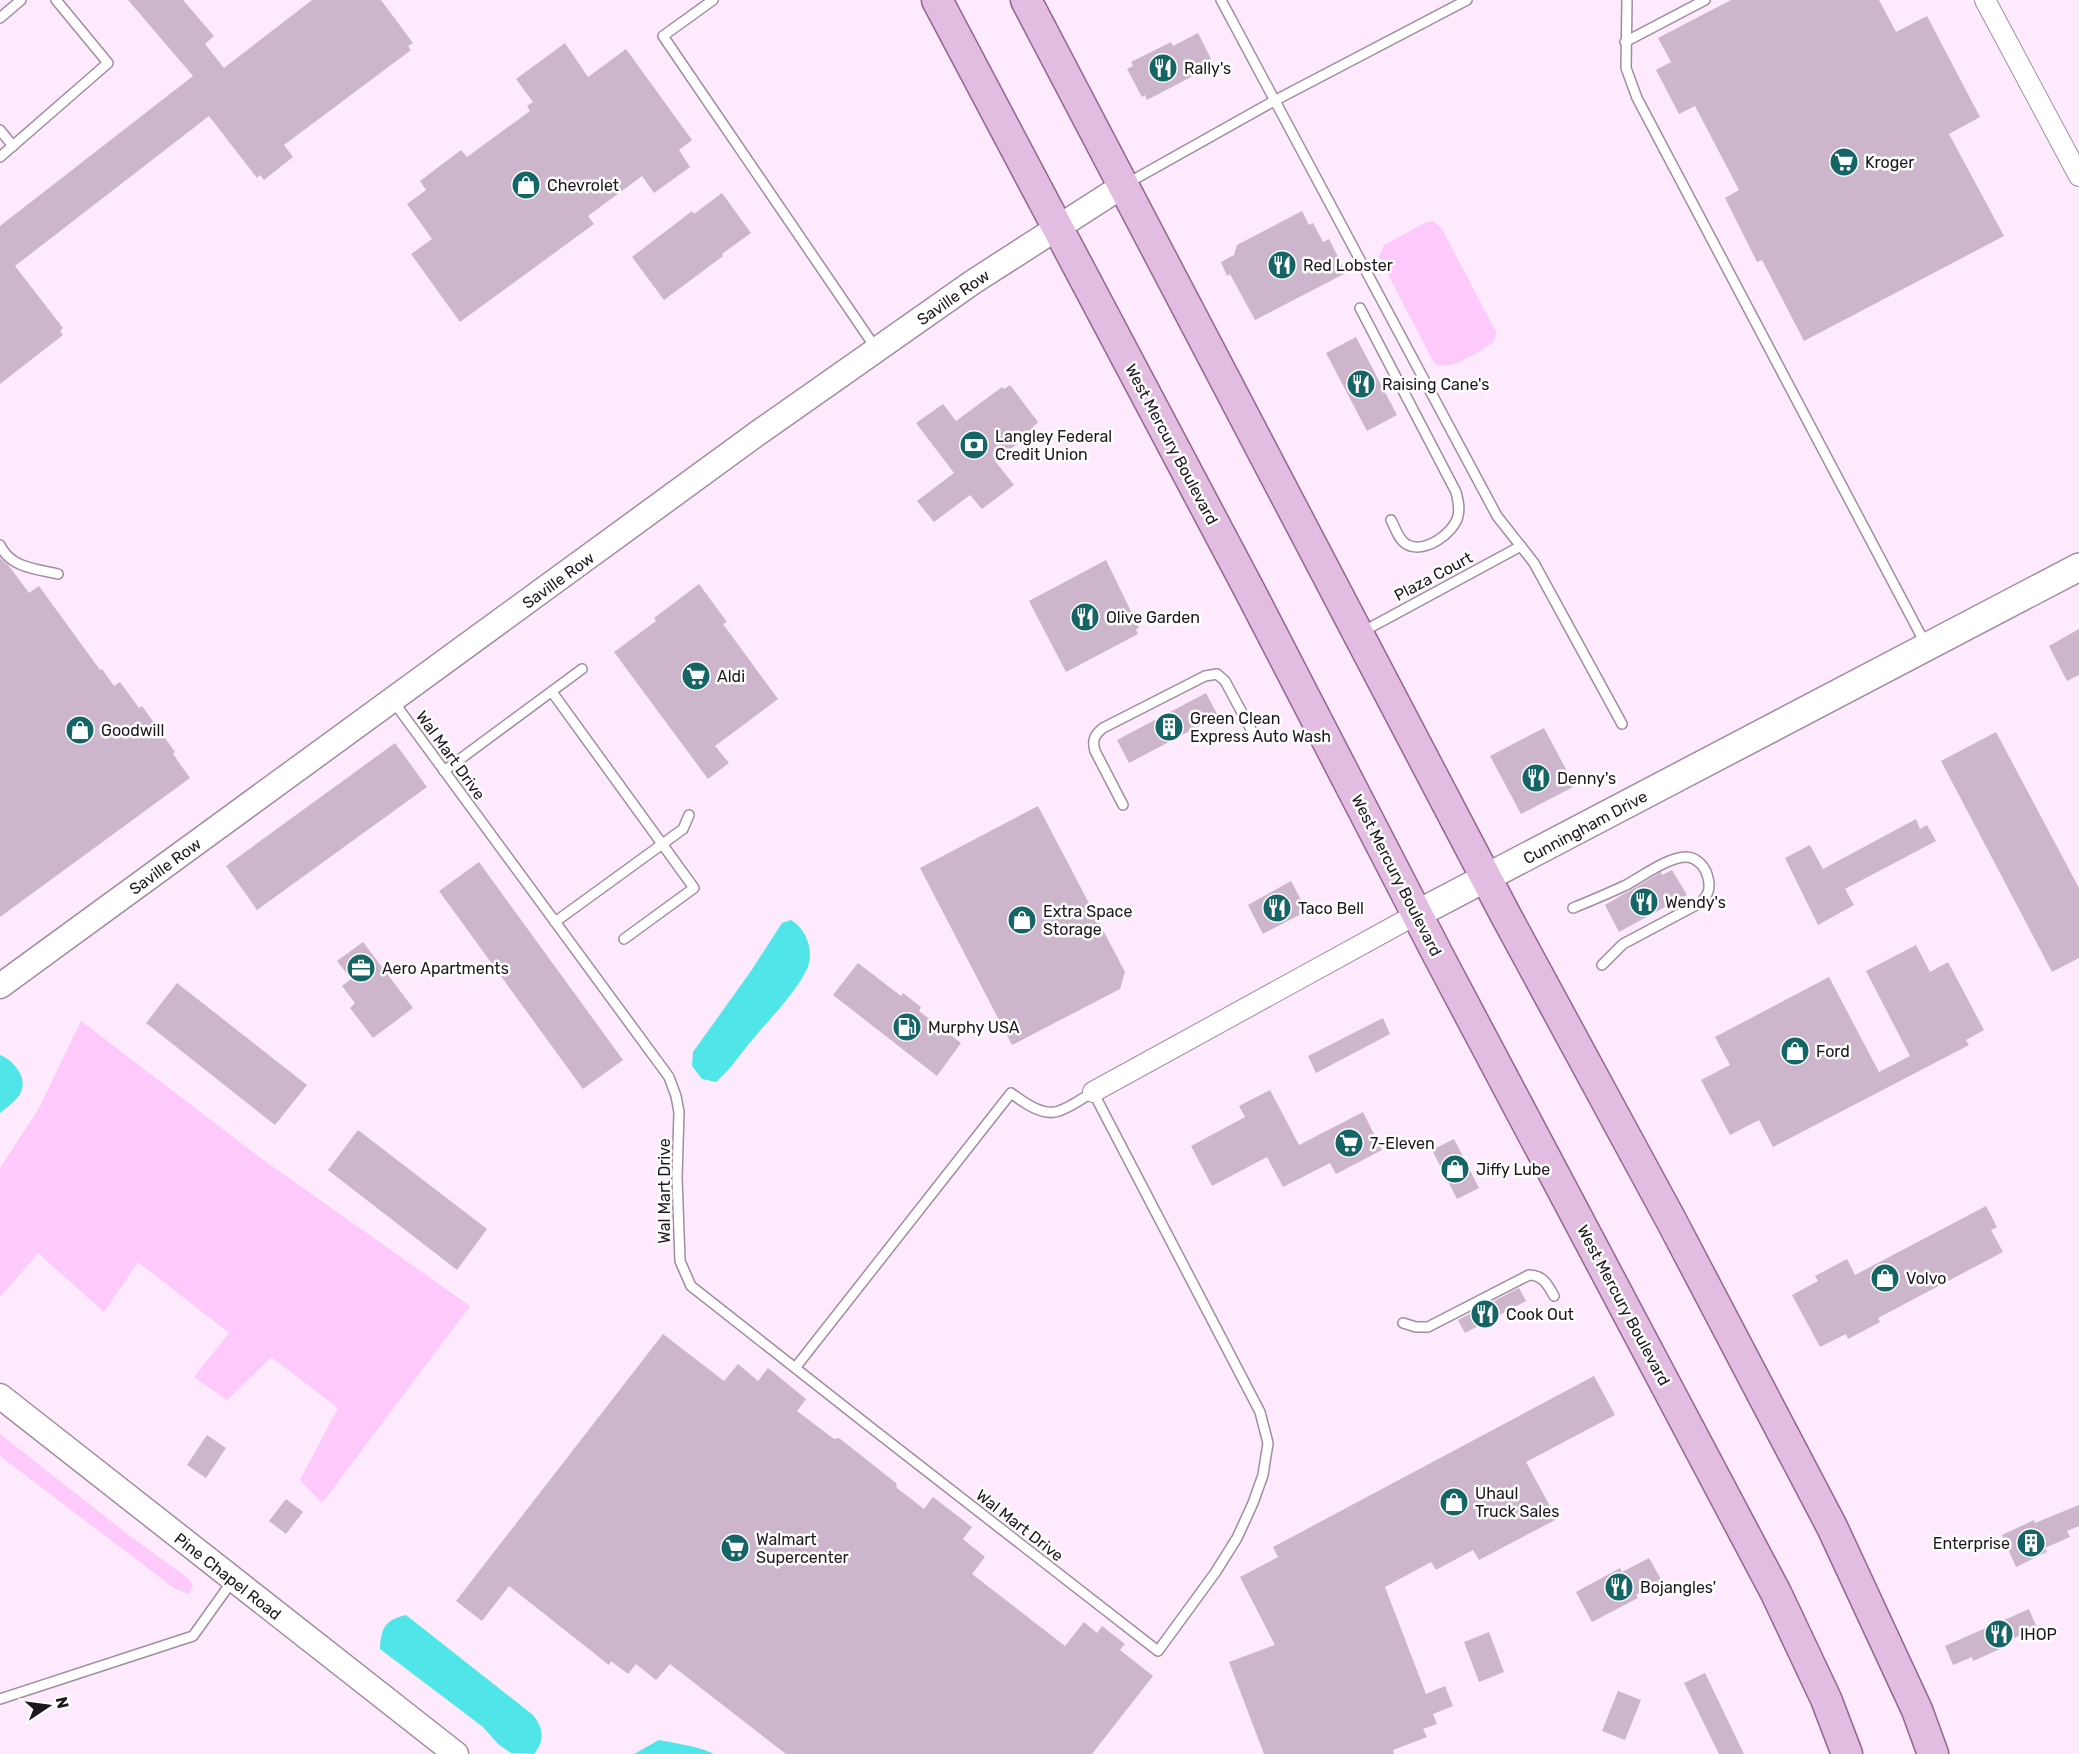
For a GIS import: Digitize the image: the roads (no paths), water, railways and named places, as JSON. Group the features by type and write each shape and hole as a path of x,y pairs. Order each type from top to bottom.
{"main road":[{"name":"West Mercury Boulevard","path":"937,0 1776,1593 1826,1699 1847,1754"},
{"path":"1026,0 1486,878 1677,1231 1832,1527 1917,1710 1933,1754"},
{"name":"Cunningham Drive","path":"1417,914 2079,567"}],"street":[{"path":"1985,0 2079,176"},
{"name":"Saville Row","path":"0,986 758,433 974,282 1124,185"},
{"name":"Cunningham Drive","path":"1093,1092 1417,914"},
{"name":"Pine Chapel Road","path":"0,1396 456,1754"}],"lane":[{"path":"0,18 21,0"},
{"path":"0,157 108,63 56,0"},
{"path":"713,0 663,36 878,350"},
{"path":"1221,0 1497,516 1534,563 1622,724"},
{"path":"1124,185 1275,101 1467,0"},
{"path":"1627,0 1626,68 1637,98 1927,647"},
{"path":"1625,42 1705,0"},
{"path":"0,130 13,146"},
{"path":"1360,308 1456,492 1459,502 1459,514 1455,525 1447,534 1420,547 1413,547 1401,540 1391,520"},
{"path":"0,545 11,560 58,574"},
{"name":"Plaza Court","path":"1359,633 1521,546"},
{"path":"444,771 582,669"},
{"path":"1123,805 1093,744 1094,736 1103,728 1205,676 1217,674 1226,681 1254,735"},
{"path":"552,692 694,888 624,939"},
{"name":"Wal Mart Drive","path":"393,701 669,1077 679,1113 677,1177 680,1261 691,1286 1158,1652 1215,1573 1237,1538 1263,1474 1268,1443 1260,1412 1093,1092"},
{"path":"555,922 683,829 689,815"},
{"path":"1573,908 1625,886 1678,858 1693,858 1700,862 1706,871 1709,890 1700,903 1623,944 1602,965"},
{"path":"795,1368 1011,1093 1025,1104 1058,1112 1093,1092"},
{"path":"1403,1323 1416,1327 1428,1327 1529,1275 1543,1279 1554,1296"},
{"path":"0,1699 194,1636 233,1580"}],"water":[{"path":"791,920 801,929 808,941 809,962 802,978 782,1006 731,1067 716,1082 702,1079 692,1066 693,1052 782,923"},
{"path":"0,1055 20,1072 23,1085 18,1097 0,1113"},
{"path":"406,1615 533,1715 542,1734 540,1744 534,1754 511,1753 498,1744 483,1727 380,1649 383,1630 389,1622"},
{"path":"659,1740 695,1747 714,1754 634,1754"}],"place":[{"name":"Rally's","path":"1163,68"},
{"name":"Kroger","path":"1844,162"},
{"name":"Chevrolet","path":"526,185"},
{"name":"Red Lobster","path":"1282,265"},
{"name":"Raising Cane's","path":"1361,384"},
{"name":"Langley Federal Credit Union","path":"974,445"},
{"name":"Olive Garden","path":"1085,617"},
{"name":"Aldi","path":"696,676"},
{"name":"Green Clean Express Auto Wash","path":"1169,727"},
{"name":"Goodwill","path":"80,730"},
{"name":"Denny's","path":"1536,778"},
{"name":"Wendy's","path":"1644,902"},
{"name":"Taco Bell","path":"1277,908"},
{"name":"Extra Space Storage","path":"1022,920"},
{"name":"Aero Apartments","path":"361,968"},
{"name":"Murphy USA","path":"907,1027"},
{"name":"Ford","path":"1795,1051"},
{"name":"7-Eleven","path":"1349,1143"},
{"name":"Jiffy Lube","path":"1455,1169"},
{"name":"Volvo","path":"1885,1278"},
{"name":"Cook Out","path":"1485,1314"},
{"name":"Uhaul Truck Sales","path":"1454,1502"},
{"name":"Enterprise","path":"2031,1543"},
{"name":"Walmart Supercenter","path":"735,1548"},
{"name":"Bojangles'","path":"1619,1587"},
{"name":"IHOP","path":"1999,1634"}]}
